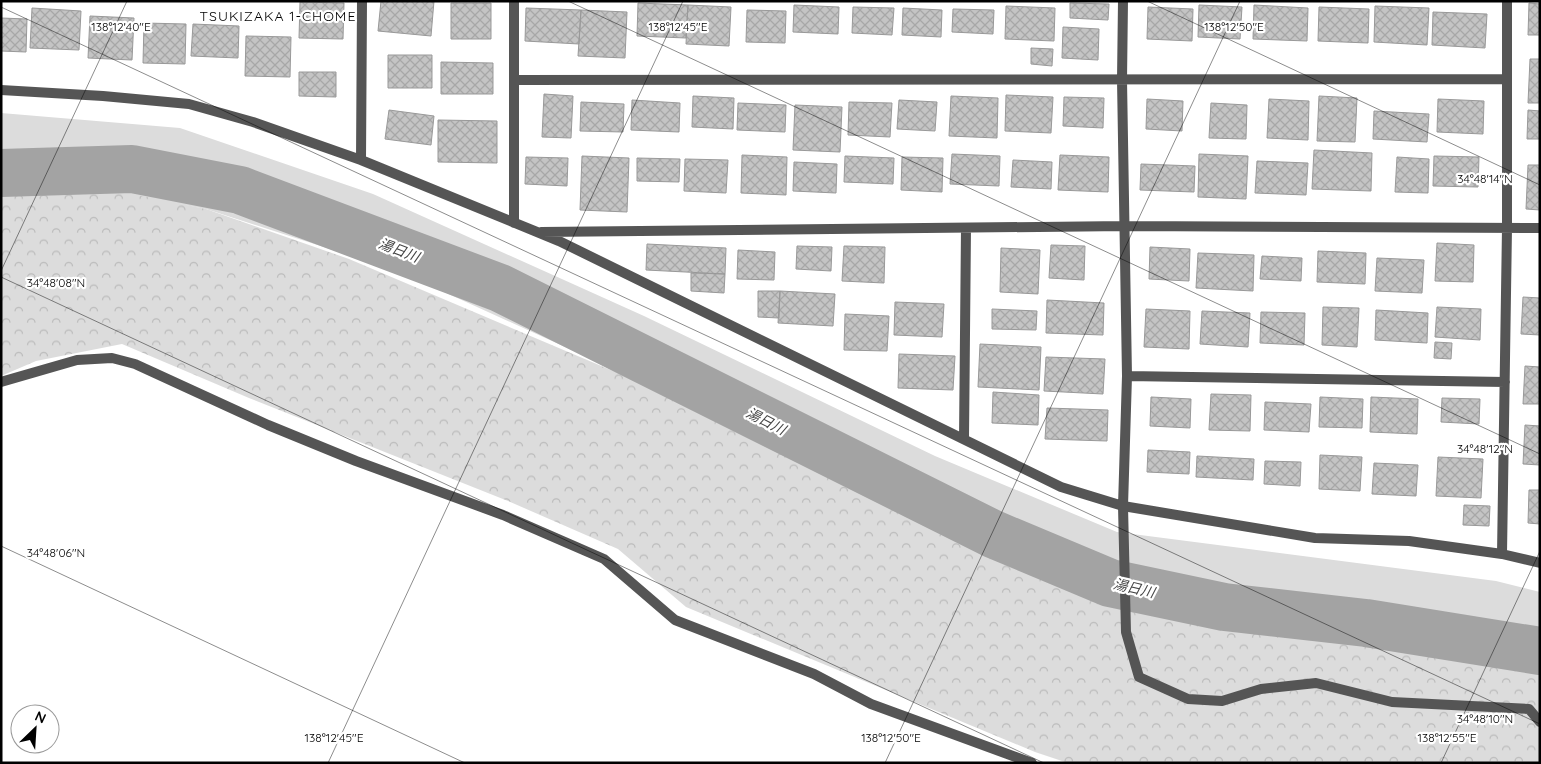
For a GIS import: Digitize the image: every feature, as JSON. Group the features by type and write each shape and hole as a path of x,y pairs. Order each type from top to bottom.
{"street":[{"path":"361,160 362,1"},
{"path":"514,1 514,223"},
{"path":"1123,1 1122,80 1126,226 1127,376 1123,506 1126,632 1139,677 1188,699 1222,701 1261,689 1316,683 1392,702 1529,708 1540,722"},
{"path":"1502,554 1507,228 1507,1"},
{"path":"514,80 1507,79"},
{"path":"1,90 103,96 189,104 253,122 361,160 586,254 1061,487 1123,506 1315,538 1409,541 1502,554 1540,563"},
{"path":"536,232 1126,226 1540,228"},
{"path":"964,440 966,228"},
{"path":"1,382 77,360 112,358 135,364 286,432 356,461 503,515 604,559 675,620 814,674 871,704 1032,763"},
{"path":"1127,376 1505,382"}],"green space":[{"path":"1,113 180,128 373,194 644,316 935,456 1117,532 1496,581 1540,592 1540,675 1294,632 1171,616 985,546 677,398 398,271 206,209 107,191 1,195"},
{"path":"117,191 206,209 349,259 677,398 1014,560 1187,622 1395,641 1540,671 1540,763 1068,763 1035,752 686,607 618,549 508,501 249,398 122,344 36,361 1,376 1,195"}],"building":[{"path":"381,1 434,1 431,36 378,31"},
{"path":"300,2 344,3 343,39 299,38"},
{"path":"451,3 491,3 491,39 451,39"},
{"path":"638,3 688,5 686,38 637,36"},
{"path":"1070,3 1109,4 1108,20 1070,18"},
{"path":"1529,3 1540,4 1540,35 1528,35"},
{"path":"688,5 731,7 729,46 686,44"},
{"path":"794,5 839,7 838,34 793,32"},
{"path":"1199,5 1242,7 1240,39 1198,37"},
{"path":"1254,5 1308,8 1307,41 1253,39"},
{"path":"1006,6 1055,8 1054,41 1005,39"},
{"path":"1375,6 1429,8 1427,45 1374,42"},
{"path":"853,7 894,8 892,35 852,33"},
{"path":"1148,7 1193,9 1192,41 1147,39"},
{"path":"1319,7 1369,9 1368,43 1318,41"},
{"path":"32,8 81,11 79,50 30,48"},
{"path":"526,8 581,10 579,44 525,41"},
{"path":"903,8 942,10 941,37 902,35"},
{"path":"953,9 994,10 993,34 952,32"},
{"path":"581,10 627,12 625,58 578,56"},
{"path":"747,10 786,11 785,43 746,42"},
{"path":"1433,12 1487,14 1485,48 1432,45"},
{"path":"90,16 134,18 132,60 88,58"},
{"path":"1,18 27,19 26,52 1,51"},
{"path":"144,23 186,24 185,64 143,63"},
{"path":"193,24 239,26 238,58 191,56"},
{"path":"1063,27 1099,29 1098,60 1062,58"},
{"path":"246,36 291,37 290,77 245,76"},
{"path":"1031,48 1053,49 1052,66 1031,64"},
{"path":"388,55 432,55 432,88 388,88"},
{"path":"1530,59 1540,59 1540,103 1528,103"},
{"path":"441,62 493,63 493,94 441,94"},
{"path":"299,72 336,72 336,97 299,96"},
{"path":"544,94 573,96 571,138 542,137"},
{"path":"1006,95 1053,97 1051,133 1005,131"},
{"path":"693,96 734,98 733,129 692,127"},
{"path":"951,96 998,98 997,138 949,136"},
{"path":"1319,96 1357,98 1355,142 1317,141"},
{"path":"1064,97 1104,98 1103,128 1063,126"},
{"path":"1147,99 1183,101 1182,131 1146,129"},
{"path":"1269,99 1309,101 1308,140 1267,138"},
{"path":"1438,99 1484,101 1483,134 1437,132"},
{"path":"632,100 680,103 679,132 631,130"},
{"path":"899,100 937,102 935,131 897,129"},
{"path":"581,102 624,104 623,132 580,131"},
{"path":"849,102 892,103 890,137 848,135"},
{"path":"738,103 786,105 785,132 737,130"},
{"path":"1211,103 1247,105 1246,139 1209,138"},
{"path":"795,105 842,107 840,152 793,150"},
{"path":"389,110 434,116 431,145 385,139"},
{"path":"1528,110 1540,111 1540,139 1527,139"},
{"path":"1374,111 1429,114 1427,142 1373,139"},
{"path":"438,120 497,121 497,163 438,162"},
{"path":"1314,150 1372,153 1371,191 1312,189"},
{"path":"952,154 1000,156 999,186 950,184"},
{"path":"1199,154 1248,156 1246,199 1198,197"},
{"path":"742,155 787,157 786,195 741,193"},
{"path":"1060,155 1109,157 1108,192 1058,190"},
{"path":"582,156 629,158 627,212 580,210"},
{"path":"845,156 894,158 893,184 844,182"},
{"path":"1434,156 1479,157 1478,187 1433,186"},
{"path":"526,157 568,158 567,186 525,184"},
{"path":"902,157 943,158 942,192 901,190"},
{"path":"1397,157 1429,159 1428,193 1395,192"},
{"path":"637,158 680,159 679,182 637,181"},
{"path":"685,159 728,160 726,193 684,191"},
{"path":"1013,160 1052,162 1051,189 1011,187"},
{"path":"1257,161 1308,163 1306,195 1255,193"},
{"path":"794,162 837,164 836,193 793,191"},
{"path":"1141,164 1195,166 1194,192 1140,190"},
{"path":"1528,165 1540,165 1540,210 1526,209"},
{"path":"1437,243 1474,245 1473,282 1435,281"},
{"path":"647,244 726,248 725,274 646,270"},
{"path":"1051,245 1085,246 1084,280 1049,278"},
{"path":"797,246 832,247 831,271 796,269"},
{"path":"844,246 885,247 884,283 842,281"},
{"path":"1150,247 1190,249 1189,281 1149,279"},
{"path":"1001,248 1040,250 1038,294 1000,292"},
{"path":"738,250 775,252 774,280 737,279"},
{"path":"1318,251 1366,253 1365,284 1317,282"},
{"path":"1198,253 1254,255 1253,291 1196,288"},
{"path":"1262,256 1302,258 1301,281 1260,279"},
{"path":"1377,258 1424,260 1422,293 1375,291"},
{"path":"691,273 725,274 724,293 691,291"},
{"path":"758,291 780,291 779,318 758,317"},
{"path":"780,291 835,294 833,326 778,323"},
{"path":"1523,297 1540,298 1540,335 1521,334"},
{"path":"1047,300 1104,303 1103,335 1046,333"},
{"path":"895,302 944,304 942,337 894,335"},
{"path":"1323,307 1359,308 1357,347 1322,345"},
{"path":"1437,307 1481,309 1480,340 1435,337"},
{"path":"992,309 1037,311 1036,330 992,329"},
{"path":"1146,309 1190,311 1189,349 1144,347"},
{"path":"1376,310 1428,313 1427,343 1375,340"},
{"path":"1202,311 1250,313 1248,347 1200,344"},
{"path":"1261,312 1305,313 1304,345 1260,343"},
{"path":"845,314 889,316 887,351 844,350"},
{"path":"1435,342 1452,343 1451,359 1434,358"},
{"path":"980,344 1041,347 1039,390 978,387"},
{"path":"899,354 955,356 953,390 898,388"},
{"path":"1046,357 1105,359 1103,394 1044,391"},
{"path":"1525,366 1540,367 1540,404 1523,404"},
{"path":"993,392 1039,395 1038,425 992,423"},
{"path":"1211,394 1251,395 1250,431 1209,430"},
{"path":"1151,397 1191,399 1190,428 1150,426"},
{"path":"1320,397 1363,399 1362,428 1319,427"},
{"path":"1371,397 1418,399 1417,434 1370,432"},
{"path":"1442,398 1480,399 1479,424 1441,422"},
{"path":"1265,402 1311,404 1309,432 1264,430"},
{"path":"1047,408 1108,410 1107,441 1045,439"},
{"path":"1525,425 1540,426 1540,465 1523,464"},
{"path":"1148,450 1190,452 1189,474 1147,472"},
{"path":"1320,455 1362,457 1360,491 1319,489"},
{"path":"1197,456 1254,459 1253,480 1196,477"},
{"path":"1438,457 1483,459 1481,498 1436,496"},
{"path":"1265,461 1301,462 1300,486 1264,484"},
{"path":"1374,463 1418,465 1416,496 1372,494"},
{"path":"1529,490 1540,490 1540,524 1528,523"},
{"path":"1464,505 1490,506 1489,526 1463,525"}],"waterway":[{"name":"湯日川","path":"1,173 132,169 240,190 500,288 993,534 1110,583 1224,607 1366,623 1540,651"}],"district":[{"name":"TSUKIZAKA 1-CHOME","path":"278,16"}]}
